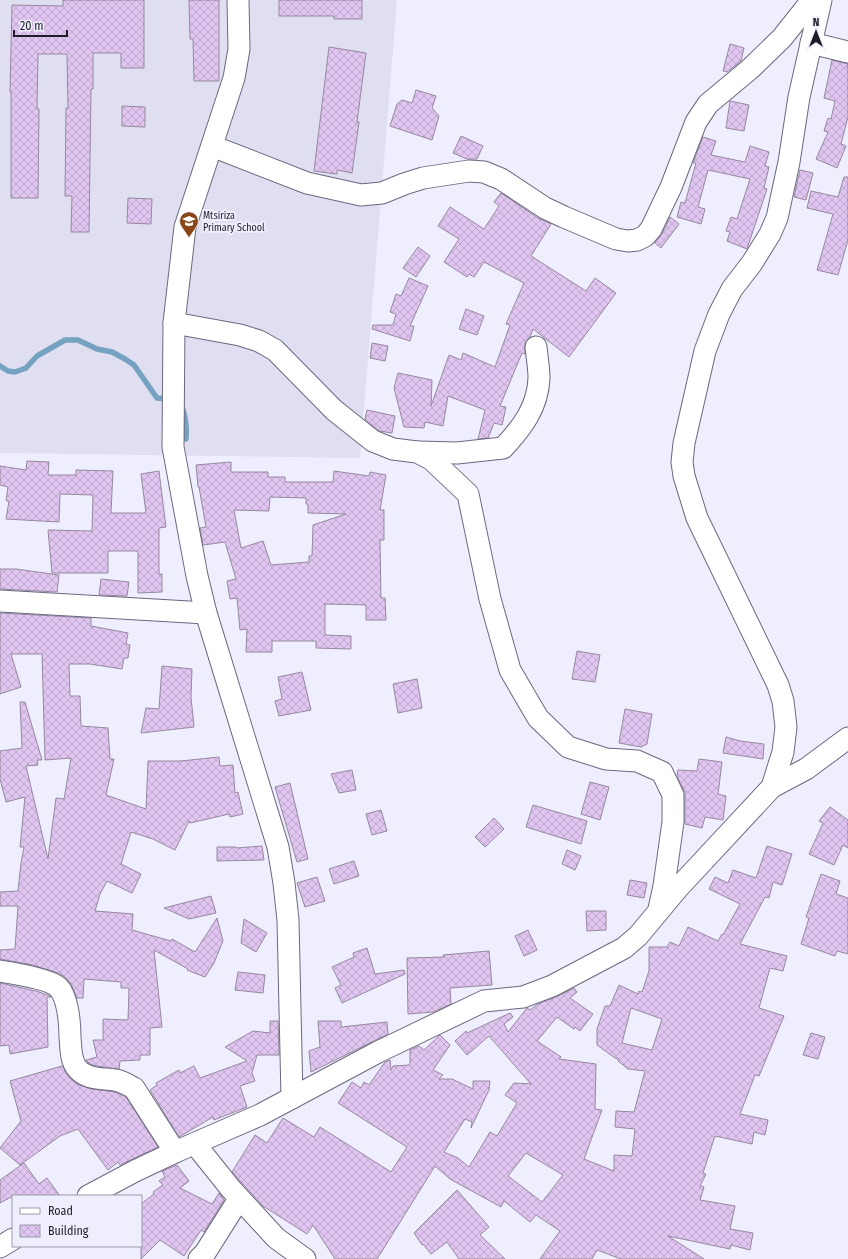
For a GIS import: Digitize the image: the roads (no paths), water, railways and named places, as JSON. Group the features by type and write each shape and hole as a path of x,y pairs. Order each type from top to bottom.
{"street":[{"path":"238,0 239,49 234,78 185,227 174,323 173,448 197,576 206,613 278,847 288,920 292,1098"},
{"path":"212,146 307,183 361,195 382,192 423,178 469,171 484,172 501,179 545,208 564,217 628,242 637,240 645,236 651,229 670,188 696,122 708,104 750,69 782,38 812,0"},
{"path":"772,787 783,752 786,727 783,701 778,685 697,518 684,476 683,456 685,436 705,351 719,314 732,289 752,263 770,234 777,218 789,162 799,97 821,0"},
{"path":"811,43 848,52"},
{"path":"174,323 240,335 259,341 275,350 334,410 373,441 393,449 417,452 457,453 503,448 518,432 530,414 536,398 539,378 536,347"},
{"path":"417,452 431,459 468,494 490,600 510,670 538,718 568,747 606,759 637,761 662,772 673,795 673,822 664,886 658,914"},
{"path":"0,601 206,613"},
{"path":"90,1195 175,1152 260,1115 378,1052 484,1001 523,997 552,986 624,948 638,936 658,914 678,888 772,787 806,770 848,738"},
{"path":"0,971 48,981 58,986 66,1003 70,1030 71,1053 75,1066 84,1074 98,1079 120,1082 134,1088 175,1152"},
{"path":"195,1144 239,1199 276,1238 305,1259"},
{"path":"199,1259 205,1253 239,1199"},
{"path":"0,1247 12,1240"}],"waterway":[{"path":"0,366 8,371 15,372 26,368 37,356 65,340 78,340 97,349 112,352 125,359 134,365 157,398 169,399"},
{"path":"181,404 186,422 186,439"}],"place":[{"name":"Mtsiriza Primary School","path":"189,238"}]}
